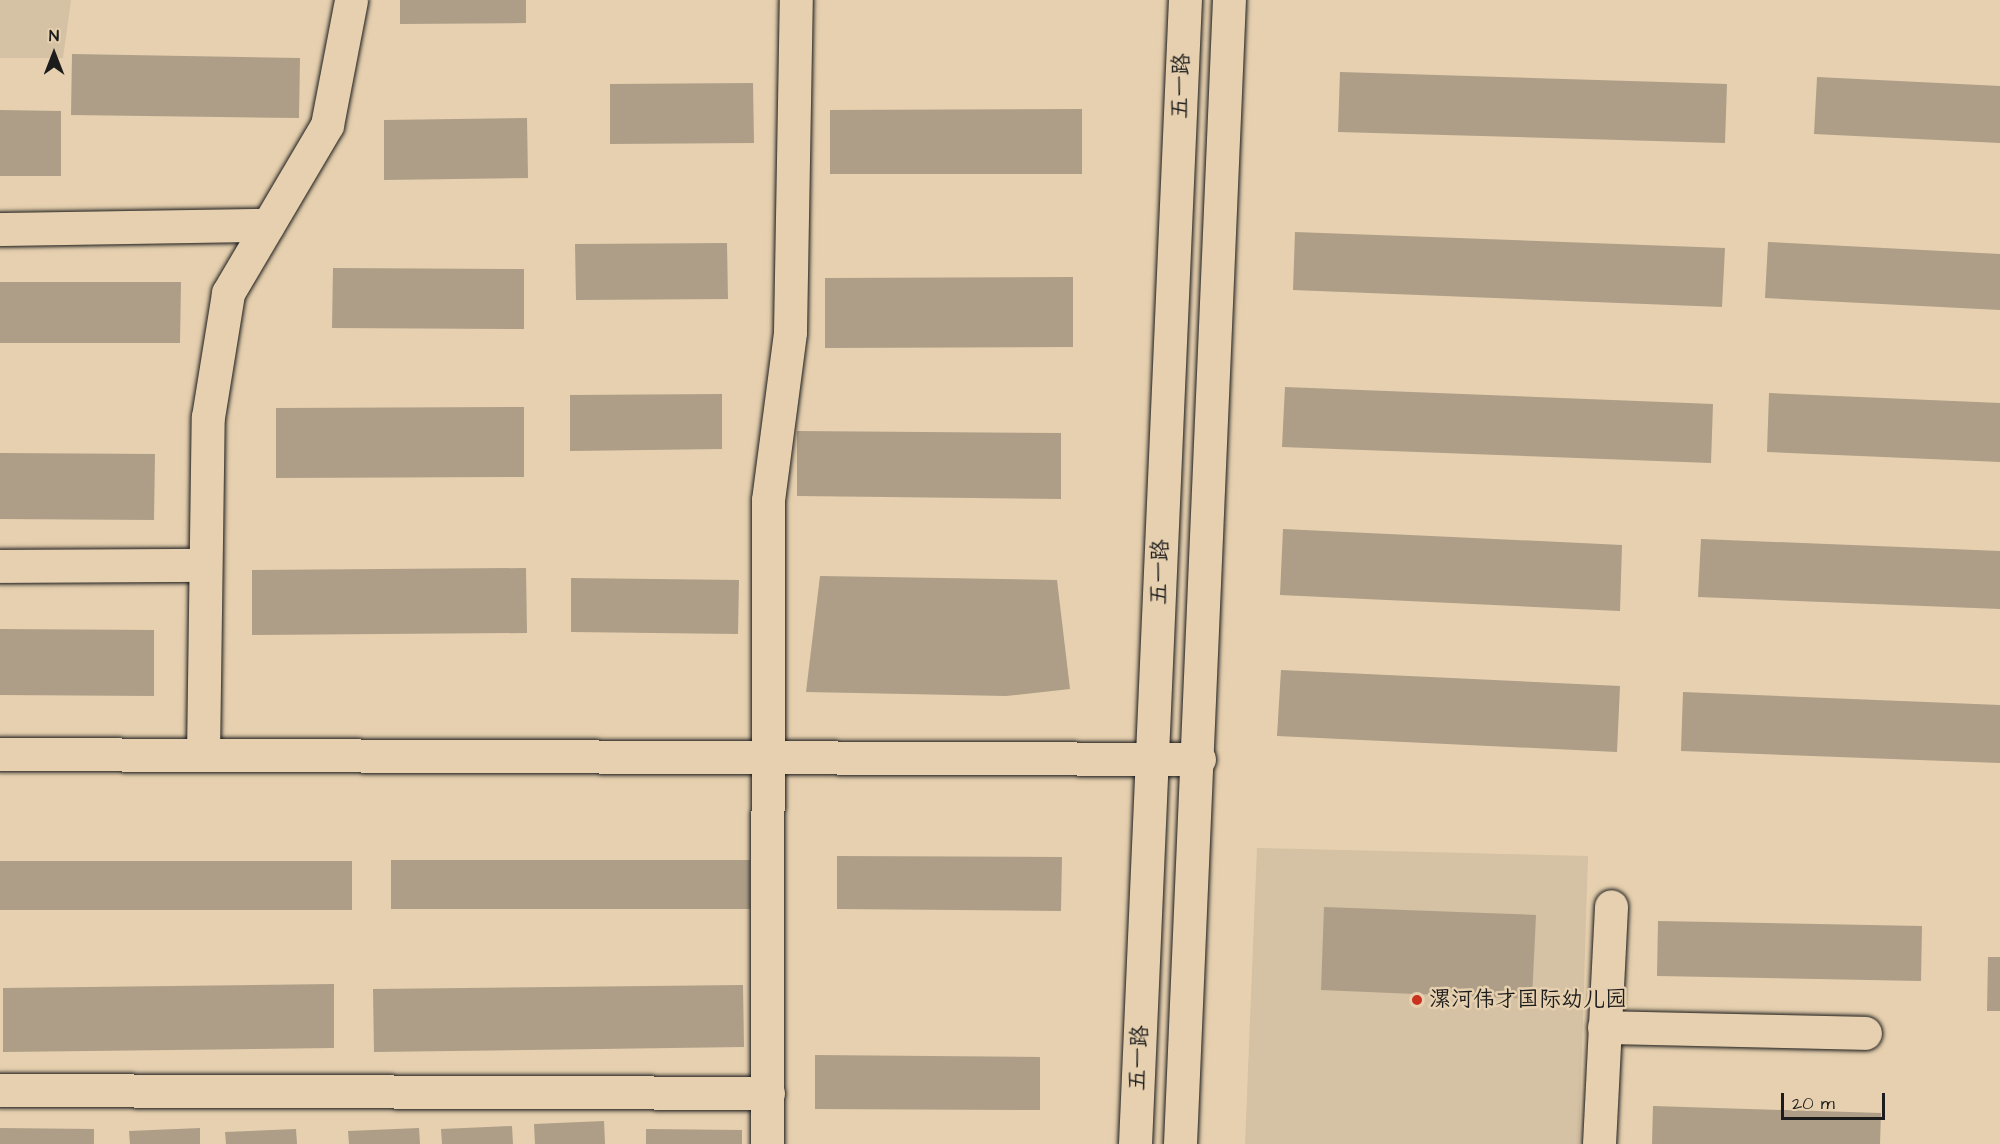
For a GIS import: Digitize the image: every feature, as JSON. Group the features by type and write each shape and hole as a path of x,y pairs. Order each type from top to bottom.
{"street":[{"path":"203,755 207,417 228,293 327,124 351,0"},
{"path":"767,1144 770,757 768,500 790,332 796,0"},
{"name":"五一路","path":"1135,1144 1185,0"},
{"name":"五一路","path":"1180,1144 1199,759 1229,0"},
{"path":"0,229 268,225"},
{"path":"0,566 205,565"},
{"path":"0,754 1199,759"},
{"path":"1599,1144 1611,906"},
{"path":"1604,1027 1864,1033"},
{"path":"0,1090 768,1093"}],"shaded area":[{"path":"0,0 71,0 63,58 0,58"},
{"name":"漯河伟才国际幼儿园","path":"1257,848 1588,856 1579,1144 1245,1144"}],"building":[{"path":"400,0 526,0 526,23 400,24"},
{"path":"72,54 300,58 299,118 71,115"},
{"path":"1340,72 1727,84 1725,143 1338,132"},
{"path":"1817,77 2000,86 2000,143 1814,134"},
{"path":"753,83 754,143 610,144 610,84"},
{"path":"1082,109 1082,174 830,174 830,110"},
{"path":"0,110 61,111 61,176 0,176"},
{"path":"527,118 528,178 384,180 384,120"},
{"path":"1295,232 1725,248 1722,307 1293,290"},
{"path":"1768,242 2000,254 2000,310 1765,298"},
{"path":"727,243 728,299 576,300 575,244"},
{"path":"333,268 524,269 524,329 332,328"},
{"path":"1073,277 1073,347 825,348 825,278"},
{"path":"0,282 181,282 180,343 0,343"},
{"path":"1285,387 1713,404 1711,463 1282,447"},
{"path":"1769,393 2000,403 2000,462 1767,452"},
{"path":"722,394 722,449 570,451 570,395"},
{"path":"524,407 524,477 276,478 276,408"},
{"path":"797,431 1061,433 1061,499 797,496"},
{"path":"0,453 155,454 154,520 0,519"},
{"path":"1283,529 1622,545 1620,611 1280,595"},
{"path":"1701,539 2000,551 2000,609 1698,597"},
{"path":"526,568 527,633 252,635 252,570"},
{"path":"820,576 1057,580 1070,689 1006,696 806,692"},
{"path":"571,578 739,580 738,634 571,632"},
{"path":"0,629 154,630 154,696 0,695"},
{"path":"1281,670 1620,686 1617,752 1277,736"},
{"path":"1683,692 2000,705 2000,763 1681,751"},
{"path":"837,856 1062,857 1061,911 837,909"},
{"path":"391,860 750,860 750,909 391,909"},
{"path":"0,861 352,861 352,910 0,910"},
{"path":"1324,907 1536,915 1532,999 1321,990"},
{"path":"1658,921 1922,926 1921,981 1657,976"},
{"path":"1988,957 2000,957 2000,1011 1987,1011"},
{"path":"334,984 334,1048 3,1052 3,988"},
{"path":"743,985 744,1047 374,1052 373,989"},
{"path":"815,1055 1040,1057 1040,1110 815,1109"},
{"path":"1653,1106 1881,1113 1880,1144 1652,1144"},
{"path":"604,1121 605,1144 535,1144 534,1124"},
{"path":"512,1126 513,1144 442,1144 441,1129"},
{"path":"0,1128 94,1129 94,1144 0,1144"},
{"path":"200,1128 200,1144 130,1144 129,1131"},
{"path":"419,1128 420,1144 349,1144 348,1131"},
{"path":"296,1129 297,1144 226,1144 225,1132"},
{"path":"646,1129 742,1130 742,1144 646,1144"}],"place":[{"name":"漯河伟才国际幼儿园","path":"1417,1000"}]}
